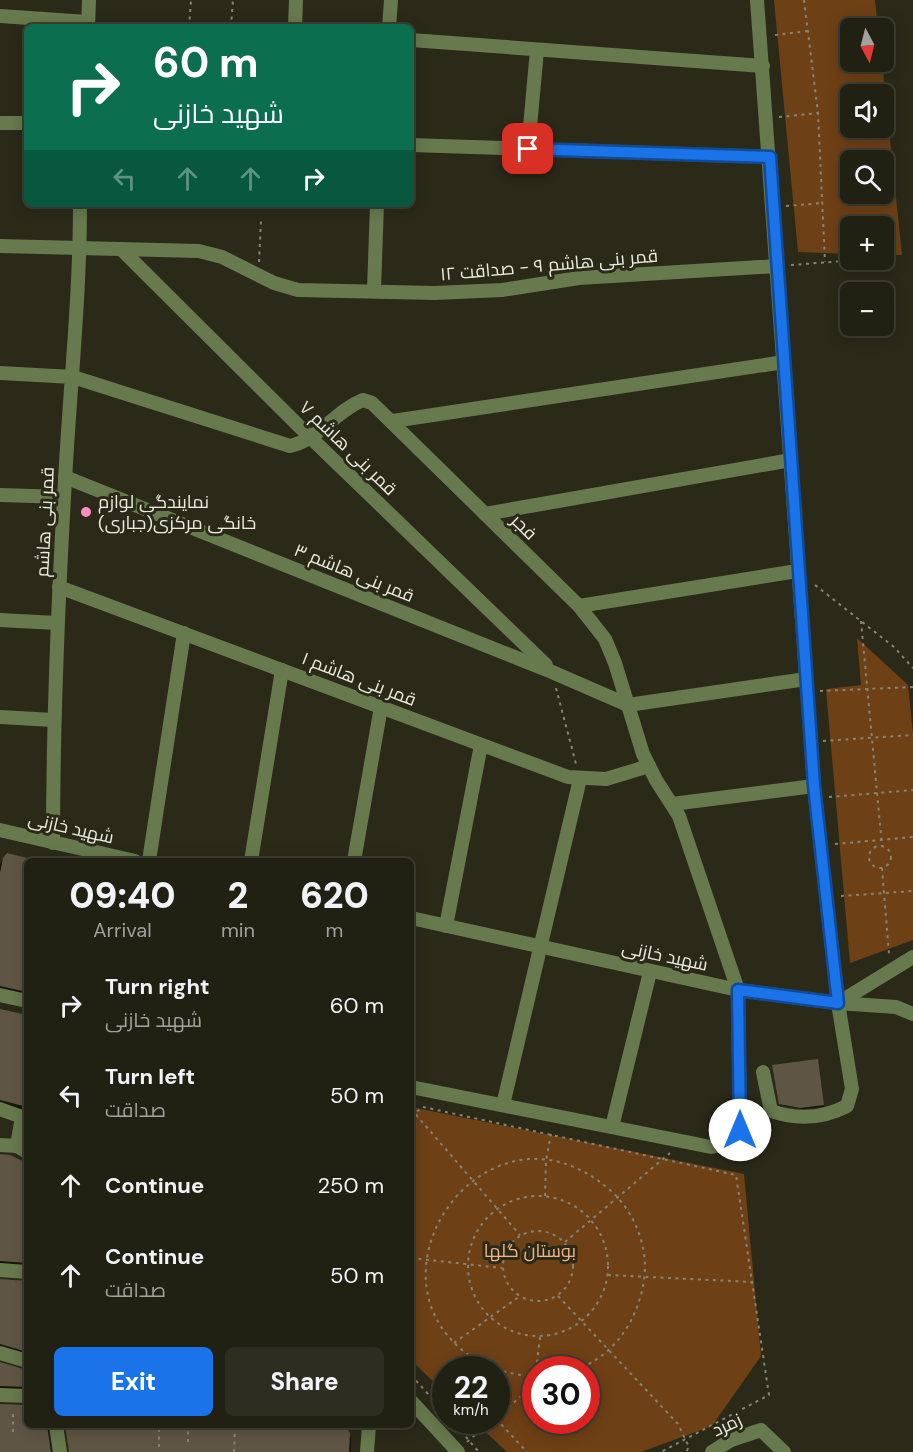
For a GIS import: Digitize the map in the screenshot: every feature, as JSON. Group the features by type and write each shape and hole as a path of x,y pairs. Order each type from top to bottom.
{"street":[{"path":"0,16 88,24 89,0"},
{"path":"294,24 296,0"},
{"path":"389,24 391,0"},
{"path":"757,0 764,66 797,571 815,792 838,1003 852,1089 846,1106 831,1114 792,1118 771,1111 763,1072"},
{"path":"414,40 764,66"},
{"path":"528,149 537,50"},
{"path":"0,123 24,123"},
{"path":"414,145 770,157"},
{"name":"قمر بنی هاشم","path":"53,843 53,720 57,623 73,377 80,207"},
{"path":"374,290 377,207"},
{"name":"قمر بنی هاشم ۹ - صداقت ۱۲","path":"0,246 199,251 222,257 259,276 298,290 435,293 502,290 579,278 777,267"},
{"name":"قمر بنی هاشم ۷","path":"121,249 312,439 552,672"},
{"path":"393,421 784,362"},
{"path":"0,373 73,377 279,444 290,446 312,439"},
{"name":"فجر","path":"312,439 347,407 363,400 372,403 393,421 579,606 604,639 615,663 649,766 679,816 738,990 740,1130 731,1143 711,1147 684,1141"},
{"path":"485,514 791,460"},
{"name":"قمر بنی هاشم ۳","path":"65,477 552,672 628,705"},
{"path":"0,495 64,497"},
{"path":"579,606 797,571"},
{"name":"قمر بنی هاشم ۱","path":"59,586 568,777 606,778 649,766"},
{"path":"0,620 57,623"},
{"path":"149,858 184,633"},
{"path":"251,858 282,670"},
{"path":"628,705 807,686"},
{"path":"355,858 381,707"},
{"path":"0,717 53,720"},
{"path":"446,926 481,745"},
{"path":"503,1105 542,948 580,778"},
{"path":"672,804 815,792"},
{"name":"شهید خازنی","path":"0,832 53,843 104,858"},
{"name":"شهید خازنی","path":"414,919 738,990 838,1003 896,1007 913,1014"},
{"path":"838,1003 913,957"},
{"path":"612,1127 650,972"},
{"path":"0,995 24,1000"},
{"path":"414,1088 684,1141"},
{"path":"0,1109 24,1117 22,1149 0,1145"},
{"path":"0,1270 24,1272"},
{"path":"0,1353 24,1360"},
{"path":"414,1404 461,1449"},
{"path":"56,1428 60,1452"},
{"path":"367,1452 369,1428"},
{"name":"زمرد","path":"712,1452 731,1440 761,1430 784,1452"}],"path":[{"path":"189,24 191,0"},
{"path":"231,24 233,0"},
{"path":"804,0 818,113 825,262"},
{"path":"761,36 808,31"},
{"path":"767,119 818,113"},
{"path":"773,208 822,203"},
{"path":"259,276 261,220"},
{"path":"777,267 840,261"},
{"path":"797,571 894,647 913,668"},
{"path":"861,621 882,846"},
{"path":"552,672 580,778"},
{"path":"807,686 867,689 913,687"},
{"path":"811,742 913,735"},
{"path":"815,792 877,793 913,790"},
{"path":"821,845 913,837"},
{"path":"882,846 888,850 891,857 888,864 882,868 874,866 870,861 870,853 875,847 882,846"},
{"path":"882,868 891,972"},
{"path":"826,896 913,891"},
{"path":"520,1235 414,1113 423,1107 552,1133 662,1160 736,1175 769,1395 661,1452"},
{"path":"544,1196 546,1161 555,1116"},
{"path":"565,1242 684,1141"},
{"path":"470,1356 454,1343 441,1325 432,1304 427,1282 426,1260 434,1229 450,1202 472,1180 507,1164 546,1161 573,1167 597,1179 618,1197 631,1215 639,1235 644,1256 645,1278 639,1304 628,1328 610,1349 600,1356"},
{"path":"544,1196 570,1204 591,1220 602,1236 608,1255 608,1275 600,1300 583,1321 562,1332 540,1337 513,1332 489,1317 473,1293 468,1264 471,1243 482,1224 497,1209 512,1201 544,1196"},
{"path":"536,1230 552,1232 565,1242 574,1260 571,1281 558,1296 539,1302 520,1296 507,1284 502,1268 504,1255 510,1243 520,1235 536,1230"},
{"path":"414,1258 502,1268"},
{"path":"608,1275 752,1281"},
{"path":"454,1343 520,1296"},
{"path":"558,1296 678,1424 686,1440 688,1447 686,1452"},
{"path":"538,1356 540,1337"},
{"path":"414,1378 432,1398"},
{"path":"510,1406 522,1394"},
{"path":"13,1396 13,1432"},
{"path":"159,1428 159,1447"},
{"path":"188,1428 188,1442"},
{"path":"234,1452 235,1428"},
{"path":"510,1433 527,1452"},
{"path":"464,1434 479,1452"},
{"path":"461,1449 476,1434"}],"green space":[{"path":"774,0 875,0 877,18 840,18 840,72 883,72 884,84 840,84 840,138 890,138 891,150 840,150 840,204 894,204 894,178 902,255 894,255 894,216 840,216 840,254 798,252"},
{"path":"857,638 908,685 913,734 913,940 850,963 826,689 861,685"},
{"name":"بوستان گلها","path":"416,1108 744,1174 761,1356 712,1426 641,1452 507,1452 488,1434 510,1434 510,1356 432,1356 432,1380 414,1363 414,1110"}],"building":[{"path":"7,853 27,858 24,858 24,991 0,986 0,873 3,858"},
{"path":"0,1009 24,1014 24,1106 0,1100"},
{"path":"818,1059 824,1105 800,1108 779,1104 772,1065"},
{"path":"0,1154 10,1155 24,1162 24,1263 0,1261"},
{"path":"0,1279 24,1281 24,1351 0,1344"},
{"path":"0,1362 24,1369 24,1387 0,1386"},
{"path":"0,1404 24,1405 24,1428 47,1428 51,1452 0,1452"},
{"path":"65,1428 346,1428 350,1433 349,1452 69,1452"}],"place":[{"name":"نمایندگی لوازم خانگی مرکزی(جباری)","path":"86,512"}],"route":[{"path":"528,149 770,157 797,571 814,786 838,1003 738,990 740,1130"}]}
